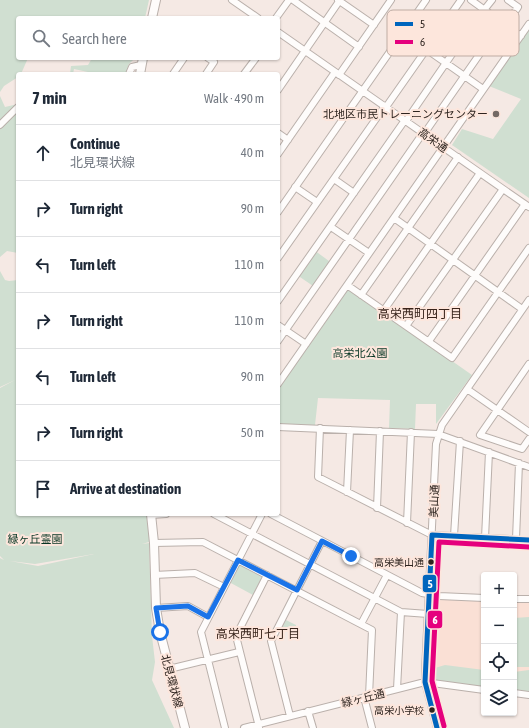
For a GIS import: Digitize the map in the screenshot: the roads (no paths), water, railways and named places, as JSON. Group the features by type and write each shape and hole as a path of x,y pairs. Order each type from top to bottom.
{"main road":[{"path":"152,16 156,0"},
{"path":"140,72 142,61"},
{"name":"北見環状線","path":"151,516 154,544 156,608 160,632 185,728"}],"street":[{"path":"232,0 255,16"},
{"path":"277,16 288,0"},
{"path":"293,0 359,47"},
{"path":"280,87 339,0 374,25"},
{"path":"419,10 426,0"},
{"path":"453,10 460,0"},
{"path":"470,0 484,10 492,0"},
{"path":"508,0 518,7 516,10"},
{"path":"280,151 337,73 359,47 389,1"},
{"path":"519,39 529,24"},
{"name":"高栄通","path":"280,33 527,206"},
{"path":"280,209 387,55"},
{"path":"280,255 385,106 422,56"},
{"path":"436,56 483,89"},
{"path":"280,297 451,56"},
{"path":"280,338 479,56"},
{"path":"280,381 507,56"},
{"path":"174,72 183,60"},
{"path":"207,72 214,62 211,60"},
{"path":"246,72 254,60"},
{"path":"130,72 132,67 142,61"},
{"path":"0,125 16,109"},
{"path":"280,134 288,140"},
{"path":"361,295 458,157"},
{"path":"384,310 480,173"},
{"path":"334,179 354,193"},
{"path":"295,187 317,202"},
{"path":"406,326 502,189"},
{"path":"429,341 475,275 527,206"},
{"path":"394,218 522,309"},
{"path":"331,227 370,254"},
{"path":"347,285 452,358 529,248"},
{"name":"美山通","path":"437,728 425,682 428,594 436,444 438,434 467,389 529,300"},
{"path":"280,326 306,344"},
{"path":"529,364 480,435 522,449 529,439"},
{"path":"467,389 529,432"},
{"path":"280,427 438,434 529,467"},
{"path":"320,428 318,477 432,535 529,540"},
{"path":"347,492 350,430"},
{"path":"377,508 380,431"},
{"path":"407,523 411,432"},
{"path":"454,536 460,441"},
{"path":"485,538 489,452"},
{"path":"516,539 520,464"},
{"path":"218,516 401,612 428,614"},
{"path":"225,728 201,632 261,516"},
{"path":"274,516 422,593 439,596 481,598"},
{"path":"290,716 271,641 322,541"},
{"path":"154,544 203,542 372,630 367,697 372,728"},
{"path":"154,575 195,573 224,587"},
{"path":"258,726 236,636 267,575"},
{"path":"361,624 387,575"},
{"path":"517,599 529,600"},
{"path":"156,608 188,606 208,617"},
{"path":"397,689 401,612"},
{"path":"169,669 239,652"},
{"name":"緑ヶ丘通","path":"244,728 258,726 308,711 425,682 481,690"},
{"path":"517,693 529,695"},
{"path":"308,711 313,728"}],"place":[{"name":"北地区市民トレーニングセンター","path":"496,114"},
{"name":"高栄美山通","path":"431,562"},
{"name":"高栄小学校","path":"432,710"}],"district":[{"name":"高栄西町四丁目","path":"420,314"},
{"name":"高栄西町七丁目","path":"258,634"}],"park label":[{"name":"高栄北公園","path":"360,353"},
{"name":"緑ヶ丘霊園","path":"35,539"}]}
